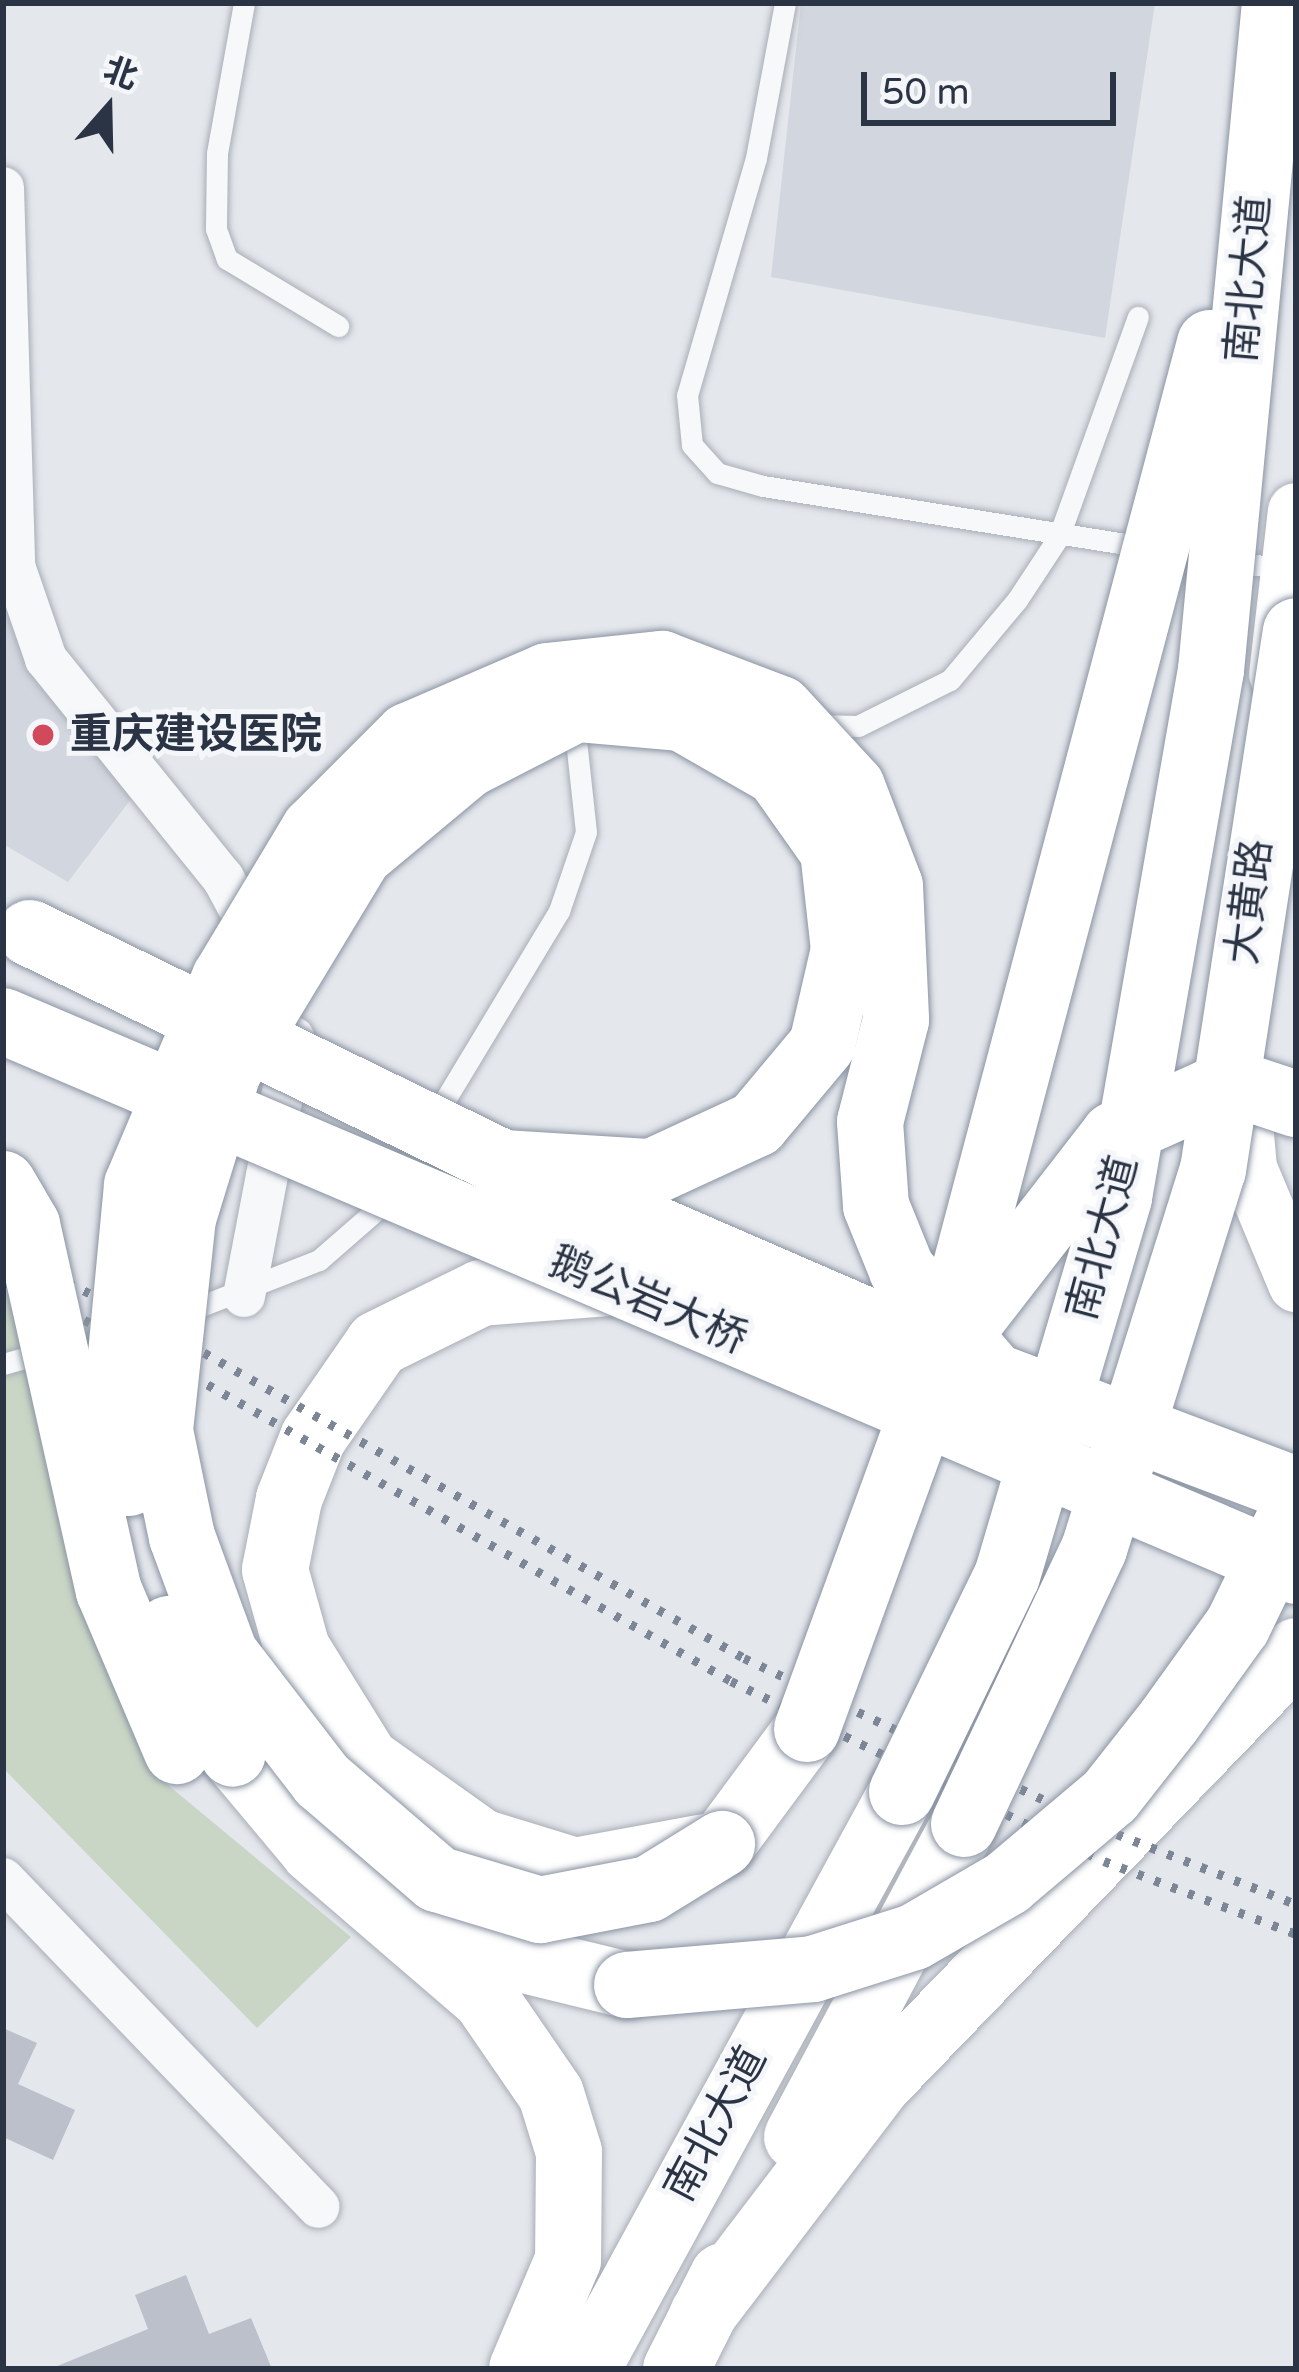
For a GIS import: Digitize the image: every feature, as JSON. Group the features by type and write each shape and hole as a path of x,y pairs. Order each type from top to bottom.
{"highway":[{"path":"968,1368 1238,237 1274,3"},
{"name":"南北大道","path":"587,2369 902,1792 1007,1576 1118,1197 1211,670 1274,3"},
{"name":"南北大道","path":"689,2341 964,1824 1094,1550 1213,1170 1293,601"},
{"path":"205,1753 116,1418 137,1185 177,1073 258,922 314,830 408,736 547,676 662,664 779,709 838,772 890,886 896,1020 870,1122 876,1206 902,1270 968,1368"},
{"path":"503,1163 652,1172 755,1124 822,1046 844,950 833,851 778,773 682,718 576,709 467,765 360,854 228,1072 183,1218 160,1431 182,1537 225,1654 322,1780 437,1879 540,1910 649,1889 722,1844 807,1729 968,1368 1114,1135 1210,1092 1248,1088 1296,1103"},
{"name":"鹅公岩大桥","path":"12,921 503,1163 968,1368 1296,1490"},
{"name":"鹅公岩大桥","path":"3,1021 607,1283 1296,1571"},
{"path":"3,1184 27,1225 110,1591 205,1753 244,1837 307,1884 398,1927 627,1984 813,1969 914,1936 1007,1883 1110,1796 1238,1625 1296,1506"},
{"path":"607,1283 481,1293 378,1344 313,1438 275,1570 297,1648 366,1760 481,1842 575,1871 722,1844"},
{"path":"689,2341 879,2083 1069,1894 1296,1651"},
{"path":"398,1927 485,1998 524,2048 569,2152 568,2260 523,2369"}],"main road":[{"name":"大黄路","path":"1296,511 1293,601 1236,1027 1248,1168 1296,1283"}],"street":[{"path":"3,188 14,566 39,640 104,736 223,878 296,1015 244,1296"},
{"path":"3,1879 320,2207"}],"lane":[{"path":"244,3 218,153 216,230 227,259 338,326"},
{"path":"785,3 772,96 687,395 692,445 717,472 764,486 1059,536 1293,601"},
{"path":"3,1364 244,1296 319,1260 381,1206 559,911 586,832 575,740 597,690 658,679 760,724 858,726 950,680 1059,536 1138,317"}],"shaded area":[{"path":"801,3 1155,3 1105,338 771,277"},
{"name":"重庆建设医院","path":"3,579 35,670 131,799 68,882 3,844"}],"green space":[{"path":"3,1267 156,1775 351,1937 257,2028 3,1768"}],"building":[{"path":"3,2028 37,2043 18,2084 75,2110 53,2160 3,2137"},
{"path":"186,2275 209,2334 251,2318 272,2369 50,2369 148,2329 135,2295"}],"railway":[{"path":"3,1251 157,1326 744,1658 1117,1834 1296,1904"},
{"path":"3,1281 145,1349 731,1681 1104,1861 1296,1934"}],"place":[{"name":"重庆建设医院","path":"43,735"}]}
